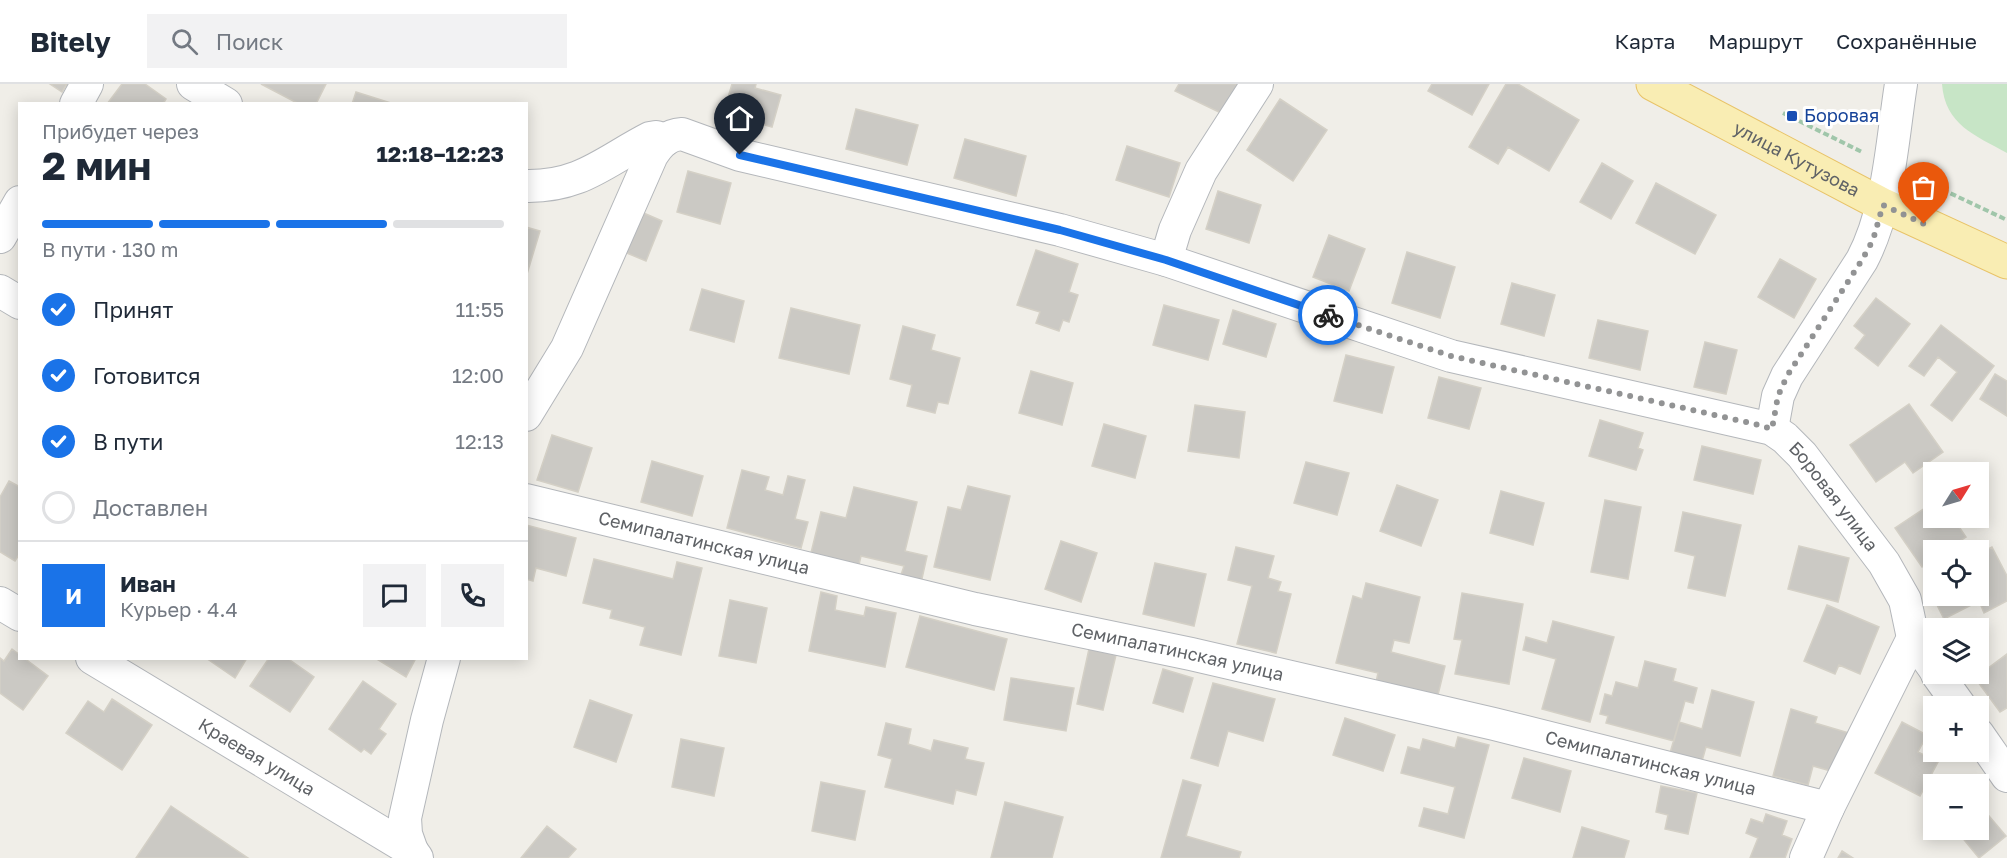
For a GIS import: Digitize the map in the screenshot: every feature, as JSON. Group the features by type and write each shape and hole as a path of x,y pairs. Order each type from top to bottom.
{"main road":[{"name":"улица Кутузова","path":"1653,84 1883,205 2007,262"}],"street":[{"path":"77,102 87,84"},
{"path":"193,84 223,102"},
{"path":"1166,260 1175,230 1202,171 1257,84"},
{"path":"1772,429 1778,396 1787,376 1873,240 1883,205 1901,84"},
{"name":"Боровая улица","path":"528,186 552,186 567,182 591,173 650,138 665,140 670,136 682,134 740,155 1060,230 1166,260 1451,356 1772,429 1802,455 1884,563 1905,600 1913,638 1923,652"},
{"path":"528,412 567,348 652,155 665,140"},
{"path":"0,237 18,206"},
{"path":"0,291 18,302"},
{"name":"Семипалатинская улица","path":"528,500 975,609 1191,654 1494,724 1828,808"},
{"path":"0,603 18,614"},
{"path":"1806,858 1828,808 1913,638"},
{"name":"Краевая улица","path":"95,660 415,854"},
{"path":"415,854 406,834 405,818 443,660"},
{"path":"1989,750 2007,776"}],"green space":[{"path":"1942,84 2007,84 2007,153 1973,134 1955,119 1944,98"}],"building":[{"path":"50,84 67,84 62,92"},
{"path":"122,84 145,84 166,99 164,102 108,102"},
{"path":"261,84 326,84 317,102 295,102"},
{"path":"732,84 756,84 755,88 781,95 772,127 723,114"},
{"path":"1179,84 1237,84 1223,114 1175,91"},
{"path":"1432,84 1489,84 1472,115 1428,91"},
{"path":"1506,84 1518,84 1579,120 1549,171 1508,147 1498,164 1469,147"},
{"path":"356,92 388,102 353,102"},
{"path":"1280,99 1327,130 1293,181 1247,150"},
{"path":"856,109 918,125 907,165 846,149"},
{"path":"965,139 1026,156 1016,196 954,178"},
{"path":"1127,146 1180,163 1169,197 1116,180"},
{"path":"1602,163 1633,181 1611,219 1580,202"},
{"path":"688,171 731,183 720,224 677,212"},
{"path":"1656,183 1716,215 1695,254 1636,223"},
{"path":"1218,191 1261,205 1249,243 1206,229"},
{"path":"639,211 662,221 646,261 622,251"},
{"path":"528,228 540,231 528,271"},
{"path":"1329,235 1365,249 1349,291 1313,277"},
{"path":"1036,250 1078,264 1069,292 1078,295 1069,322 1063,320 1059,331 1036,323 1040,312 1017,305"},
{"path":"1407,252 1455,267 1440,318 1392,303"},
{"path":"1780,259 1816,279 1794,318 1758,297"},
{"path":"1512,283 1555,295 1544,336 1501,324"},
{"path":"702,289 744,301 734,342 690,330"},
{"path":"1876,298 1910,324 1878,366 1855,348 1865,335 1854,326"},
{"path":"1164,305 1219,320 1208,360 1153,345"},
{"path":"791,308 860,325 849,374 779,358"},
{"path":"1233,310 1276,324 1266,357 1223,344"},
{"path":"1598,320 1648,331 1640,370 1589,358"},
{"path":"1941,325 1994,366 1952,421 1931,405 1957,372 1938,357 1924,376 1909,366"},
{"path":"903,326 935,335 931,350 960,358 948,404 938,402 935,413 907,406 912,385 890,379"},
{"path":"1705,342 1737,350 1726,394 1694,387"},
{"path":"1346,355 1394,367 1382,413 1334,401"},
{"path":"1031,371 1073,383 1062,425 1019,413"},
{"path":"1995,374 2007,381 2007,416 1980,399"},
{"path":"1439,377 1481,388 1469,429 1428,418"},
{"path":"1909,404 1943,452 1929,462 1923,462 1923,466 1913,473 1905,462 1876,482 1850,445"},
{"path":"1195,405 1245,412 1239,458 1188,451"},
{"path":"1600,420 1643,433 1638,448 1643,450 1636,470 1589,456"},
{"path":"1104,424 1146,436 1135,478 1092,466"},
{"path":"552,435 592,448 578,492 537,480"},
{"path":"1702,446 1761,460 1753,494 1694,480"},
{"path":"652,461 703,476 692,516 641,502"},
{"path":"1306,462 1349,473 1337,515 1294,503"},
{"path":"742,470 769,477 765,490 783,495 788,476 805,480 795,519 808,522 801,548 727,528"},
{"path":"9,481 18,486 18,556 15,561 0,552 0,497"},
{"path":"1397,485 1438,500 1421,546 1380,531"},
{"path":"968,486 1010,496 990,580 934,567 948,507 961,510"},
{"path":"854,487 917,502 905,551 927,556 921,583 900,578 904,566 861,556 858,569 810,557 821,512 846,518"},
{"path":"1501,491 1544,503 1533,545 1490,533"},
{"path":"1605,500 1641,507 1628,579 1591,572"},
{"path":"1923,509 1923,528 1960,528 1966,537 1961,540 1923,540 1922,567 1895,528"},
{"path":"1683,512 1741,525 1725,596 1688,588 1695,556 1675,551"},
{"path":"528,526 576,538 566,576 536,568 533,581 528,580"},
{"path":"1061,541 1097,553 1081,602 1045,589"},
{"path":"1799,546 1849,558 1838,602 1788,589"},
{"path":"1236,547 1274,556 1268,578 1281,582 1278,591 1291,594 1276,653 1237,644 1252,586 1228,580"},
{"path":"1992,547 2007,576 2007,601 1984,613 1981,606 1989,606 1989,548"},
{"path":"594,559 673,579 677,562 702,568 681,655 640,645 645,627 610,618 612,610 583,603"},
{"path":"1155,563 1206,574 1194,626 1143,614"},
{"path":"1366,583 1420,597 1409,643 1394,640 1391,652 1445,666 1436,703 1375,687 1378,673 1336,663 1353,596 1362,599"},
{"path":"821,592 837,596 835,610 864,616 866,607 896,613 885,667 809,651"},
{"path":"1462,593 1523,604 1509,684 1455,674 1462,640 1454,639"},
{"path":"730,600 767,608 756,663 719,656"},
{"path":"1827,605 1879,627 1860,674 1839,665 1835,674 1804,661"},
{"path":"1938,606 1969,606 1946,618 1944,618"},
{"path":"920,616 1007,639 994,690 906,667"},
{"path":"1553,621 1614,637 1590,722 1542,709 1556,659 1523,650 1526,637 1547,643"},
{"path":"12,649 18,654 18,660 27,660 48,676 23,710 0,693 0,658 4,661"},
{"path":"1089,649 1116,655 1103,710 1077,704"},
{"path":"2007,654 2007,708 2000,712 1979,684 1989,684 1989,668"},
{"path":"209,660 246,660 235,678"},
{"path":"268,660 290,660 314,677 290,712 250,686"},
{"path":"378,660 415,660 406,677"},
{"path":"1645,661 1676,669 1673,681 1697,688 1693,703 1685,701 1674,741 1606,723 1608,716 1600,714 1605,694 1612,696 1616,682 1638,688"},
{"path":"1163,669 1193,678 1183,712 1153,703"},
{"path":"1011,678 1074,688 1066,731 1004,720"},
{"path":"363,681 396,704 379,729 386,734 371,754 364,749 361,752 329,729"},
{"path":"1213,683 1275,699 1263,741 1228,731 1218,766 1191,758"},
{"path":"1712,690 1754,702 1740,756 1706,747 1702,761 1670,753 1679,722 1702,729"},
{"path":"112,699 152,725 122,770 66,733 88,701 104,712"},
{"path":"590,700 632,715 616,762 574,747"},
{"path":"1791,709 1817,717 1815,723 1849,733 1838,773 1813,766 1808,785 1773,776"},
{"path":"1345,718 1395,735 1383,771 1333,755"},
{"path":"1902,722 1923,733 1923,743 1918,752 1923,754 1923,762 1938,762 1932,774 1923,774 1923,790 1920,796 1875,773"},
{"path":"886,723 911,729 908,744 931,751 934,740 968,748 965,759 984,763 976,795 956,790 953,804 885,787 892,759 878,755"},
{"path":"1458,737 1489,745 1464,838 1419,826 1424,808 1448,814 1455,787 1401,773 1408,747 1420,750 1423,739 1455,748"},
{"path":"681,739 724,748 714,796 672,787"},
{"path":"1524,758 1571,771 1560,812 1512,798"},
{"path":"1183,780 1201,785 1186,836 1241,852 1239,858 1161,858"},
{"path":"821,782 865,791 855,840 812,831"},
{"path":"1661,786 1697,793 1688,834 1665,829 1668,815 1656,812"},
{"path":"1005,802 1063,817 1052,858 991,858"},
{"path":"171,806 248,858 136,858"},
{"path":"1766,814 1787,821 1782,835 1792,839 1785,858 1750,858 1758,838 1746,833 1751,819 1763,823"},
{"path":"1989,816 2006,836 1979,858 1964,840 1989,840"},
{"path":"547,826 576,849 568,858 521,858"},
{"path":"1582,827 1629,841 1624,858 1573,858"},
{"path":"1842,851 1853,858 1838,858"}],"way so far":[{"path":"1328,315 1451,356 1772,429 1778,396 1787,376 1862,260 1873,240 1883,205 1924,224"}],"place":[{"name":"Боровая","path":"1792,116"}],"route":[{"path":"740,155 1060,230 1166,260 1328,315"}]}
